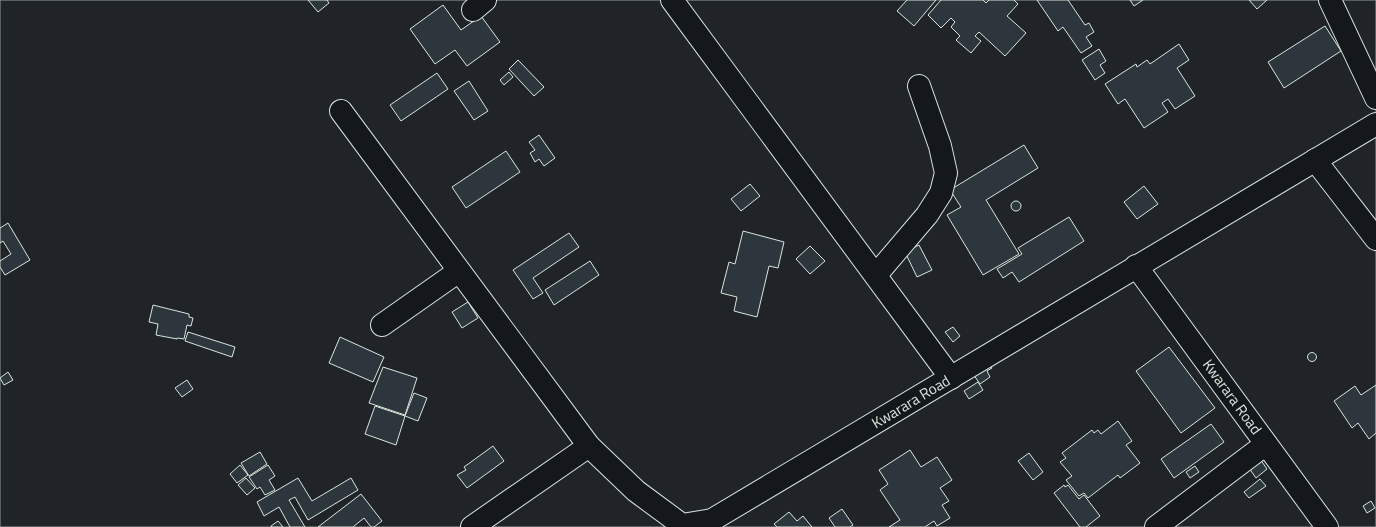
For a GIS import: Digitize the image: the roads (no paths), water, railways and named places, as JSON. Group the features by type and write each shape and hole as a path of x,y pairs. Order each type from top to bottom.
{"street":[{"path":"672,0 951,378"},
{"path":"1330,0 1376,98"},
{"path":"876,275 927,215 941,193 946,173 940,146 919,86"},
{"path":"341,112 589,446 472,527"},
{"name":"Kwarara Road","path":"589,446 636,491 682,525 712,520 1376,124"},
{"path":"1315,160 1376,239"},
{"name":"Kwarara Road","path":"1136,266 1327,527"},
{"path":"382,325 459,271"},
{"path":"1156,527 1266,444"}]}
